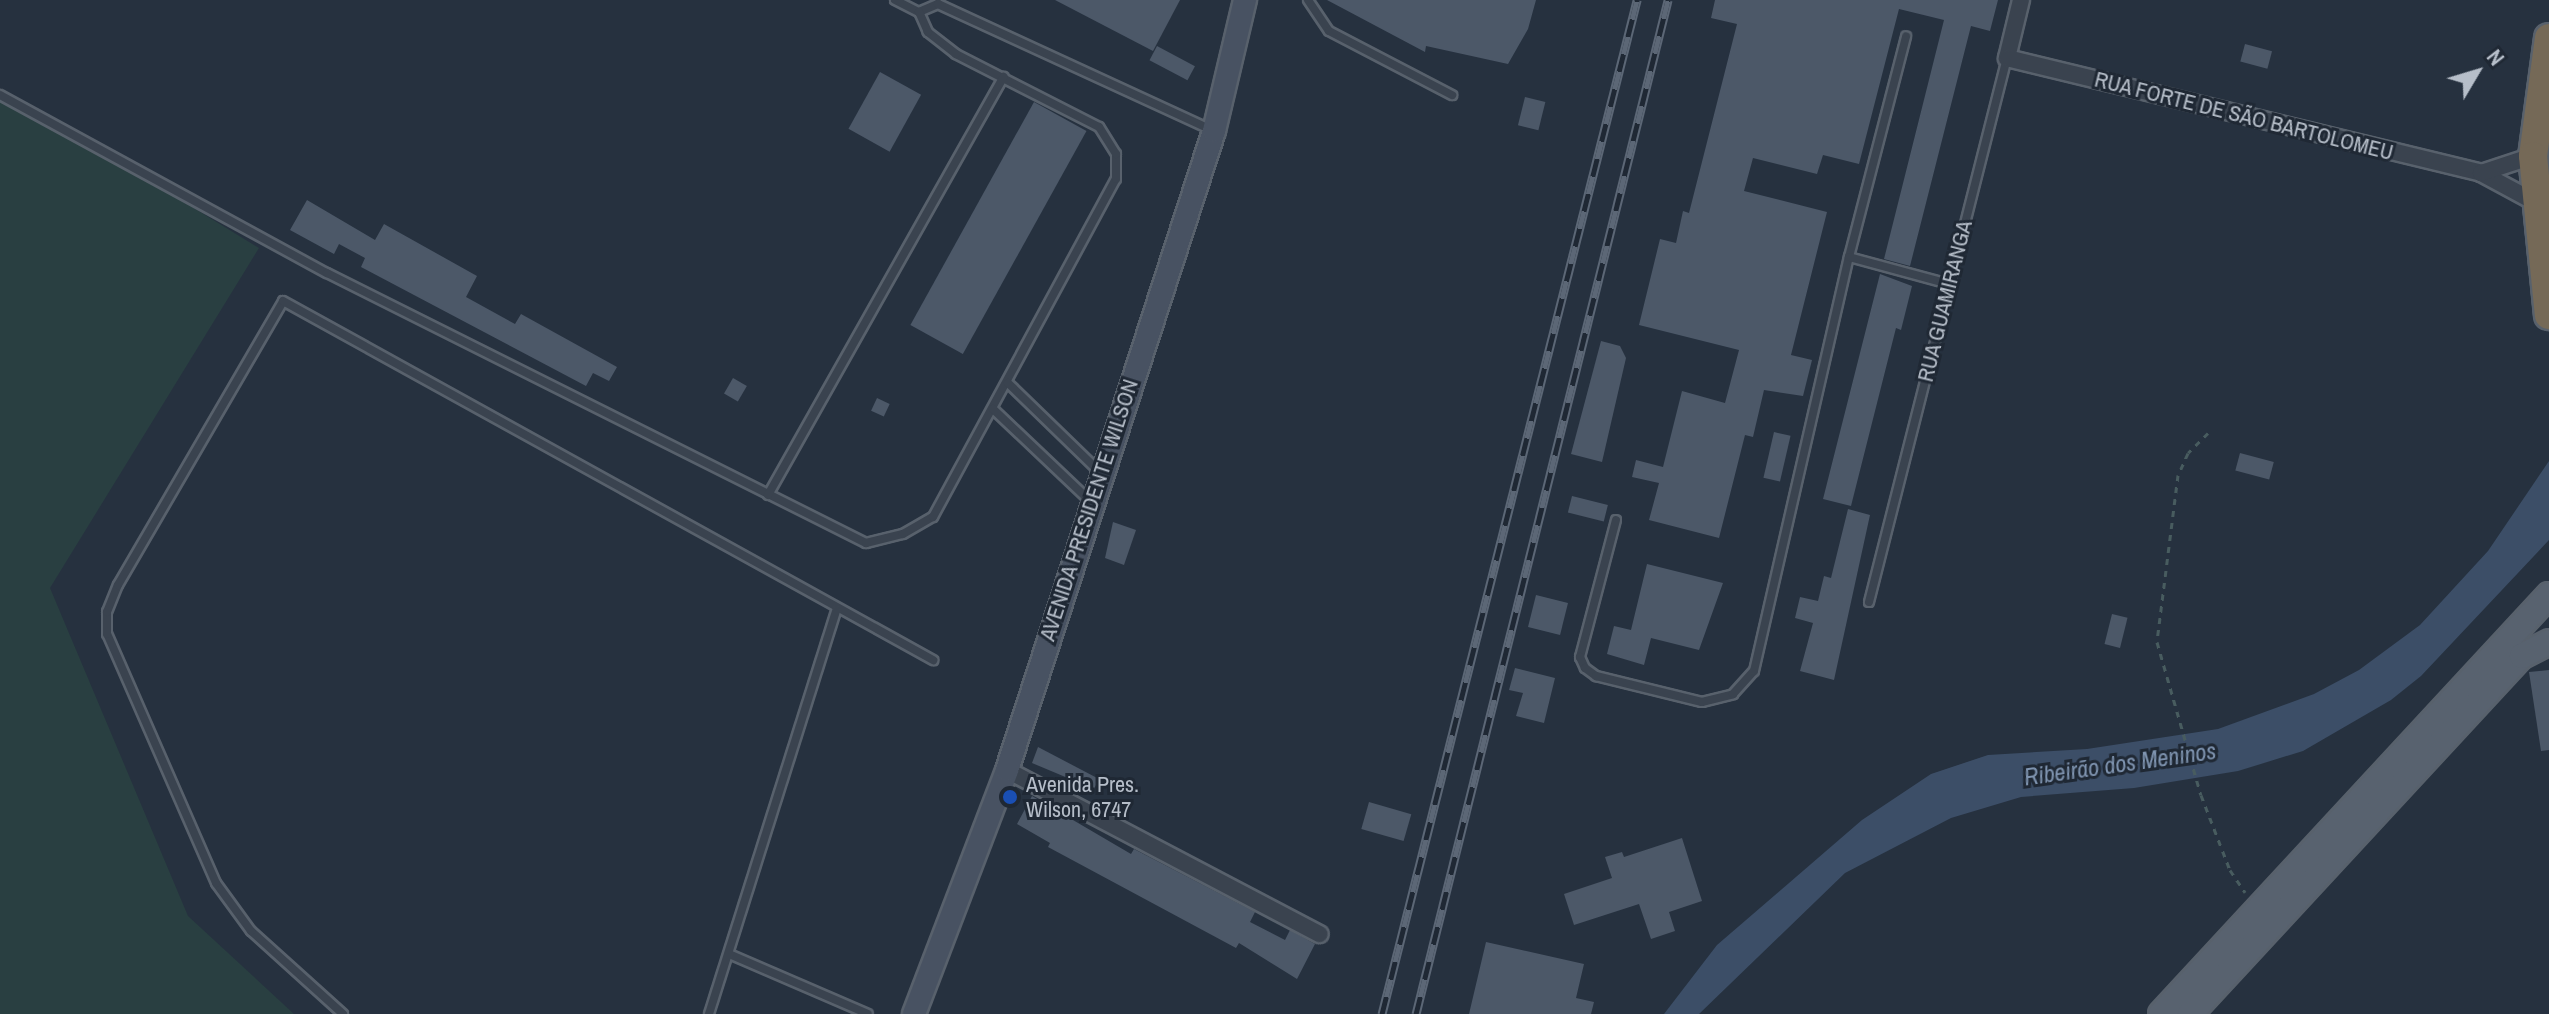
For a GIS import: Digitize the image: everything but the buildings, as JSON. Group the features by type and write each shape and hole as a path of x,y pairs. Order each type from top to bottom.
{"highway":[{"path":"2549,38 2533,156 2535,202 2549,315"}],"main road":[{"name":"AVENIDA PRESIDENTE WILSON","path":"914,1014 1007,770 1214,131 1245,0"},
{"path":"2161,1014 2549,595"},
{"path":"2190,1014 2522,656 2549,642"}],"street":[{"name":"RUA GUAMIRANGA","path":"2007,58 2021,0"},
{"name":"RUA FORTE DE SÃO BARTOLOMEU","path":"2007,58 2481,173 2535,202"},
{"path":"2481,173 2533,156"},
{"path":"1007,770 1320,934"}],"lane":[{"path":"0,95 327,273 866,543 903,534 933,517 1116,179 1116,154 1099,127 956,54 928,32 919,12 895,0"},
{"path":"1308,0 1329,31 1452,95"},
{"path":"919,12 938,4 1214,131"},
{"path":"1616,520 1580,657 1585,668 1596,676 1702,702 1733,694 1754,671 1849,257 1906,36"},
{"name":"RUA GUAMIRANGA","path":"1869,602 2007,58"},
{"path":"768,495 1004,77"},
{"path":"1849,257 1949,284"},
{"path":"343,1014 251,931 216,883 107,634 107,612 118,585 279,304 292,303 836,610 933,660"},
{"path":"1008,383 1102,473"},
{"path":"993,409 1092,503"},
{"path":"709,1014 836,610"},
{"path":"729,954 868,1014"}],"path":[{"path":"2208,433 2188,453 2178,475 2157,642 2201,795 2230,870 2257,909"}],"green space":[{"path":"0,89 259,248 50,588 188,916 294,1014 0,1014"}],"water":[{"name":"Ribeirão dos Meninos","path":"2549,461 2549,540 2421,676 2391,700 2303,751 2238,771 2134,788 2021,797 1951,818 1845,873 1699,1014 1664,1014 1717,945 1862,820 1931,774 1988,755 2087,749 2218,729 2314,694 2359,670 2420,625 2488,551"}],"railway":[{"path":"1382,1014 1637,0"},
{"path":"1416,1014 1668,0"}],"place":[{"name":"Avenida Pres. Wilson, 6747","path":"1010,797"}]}
